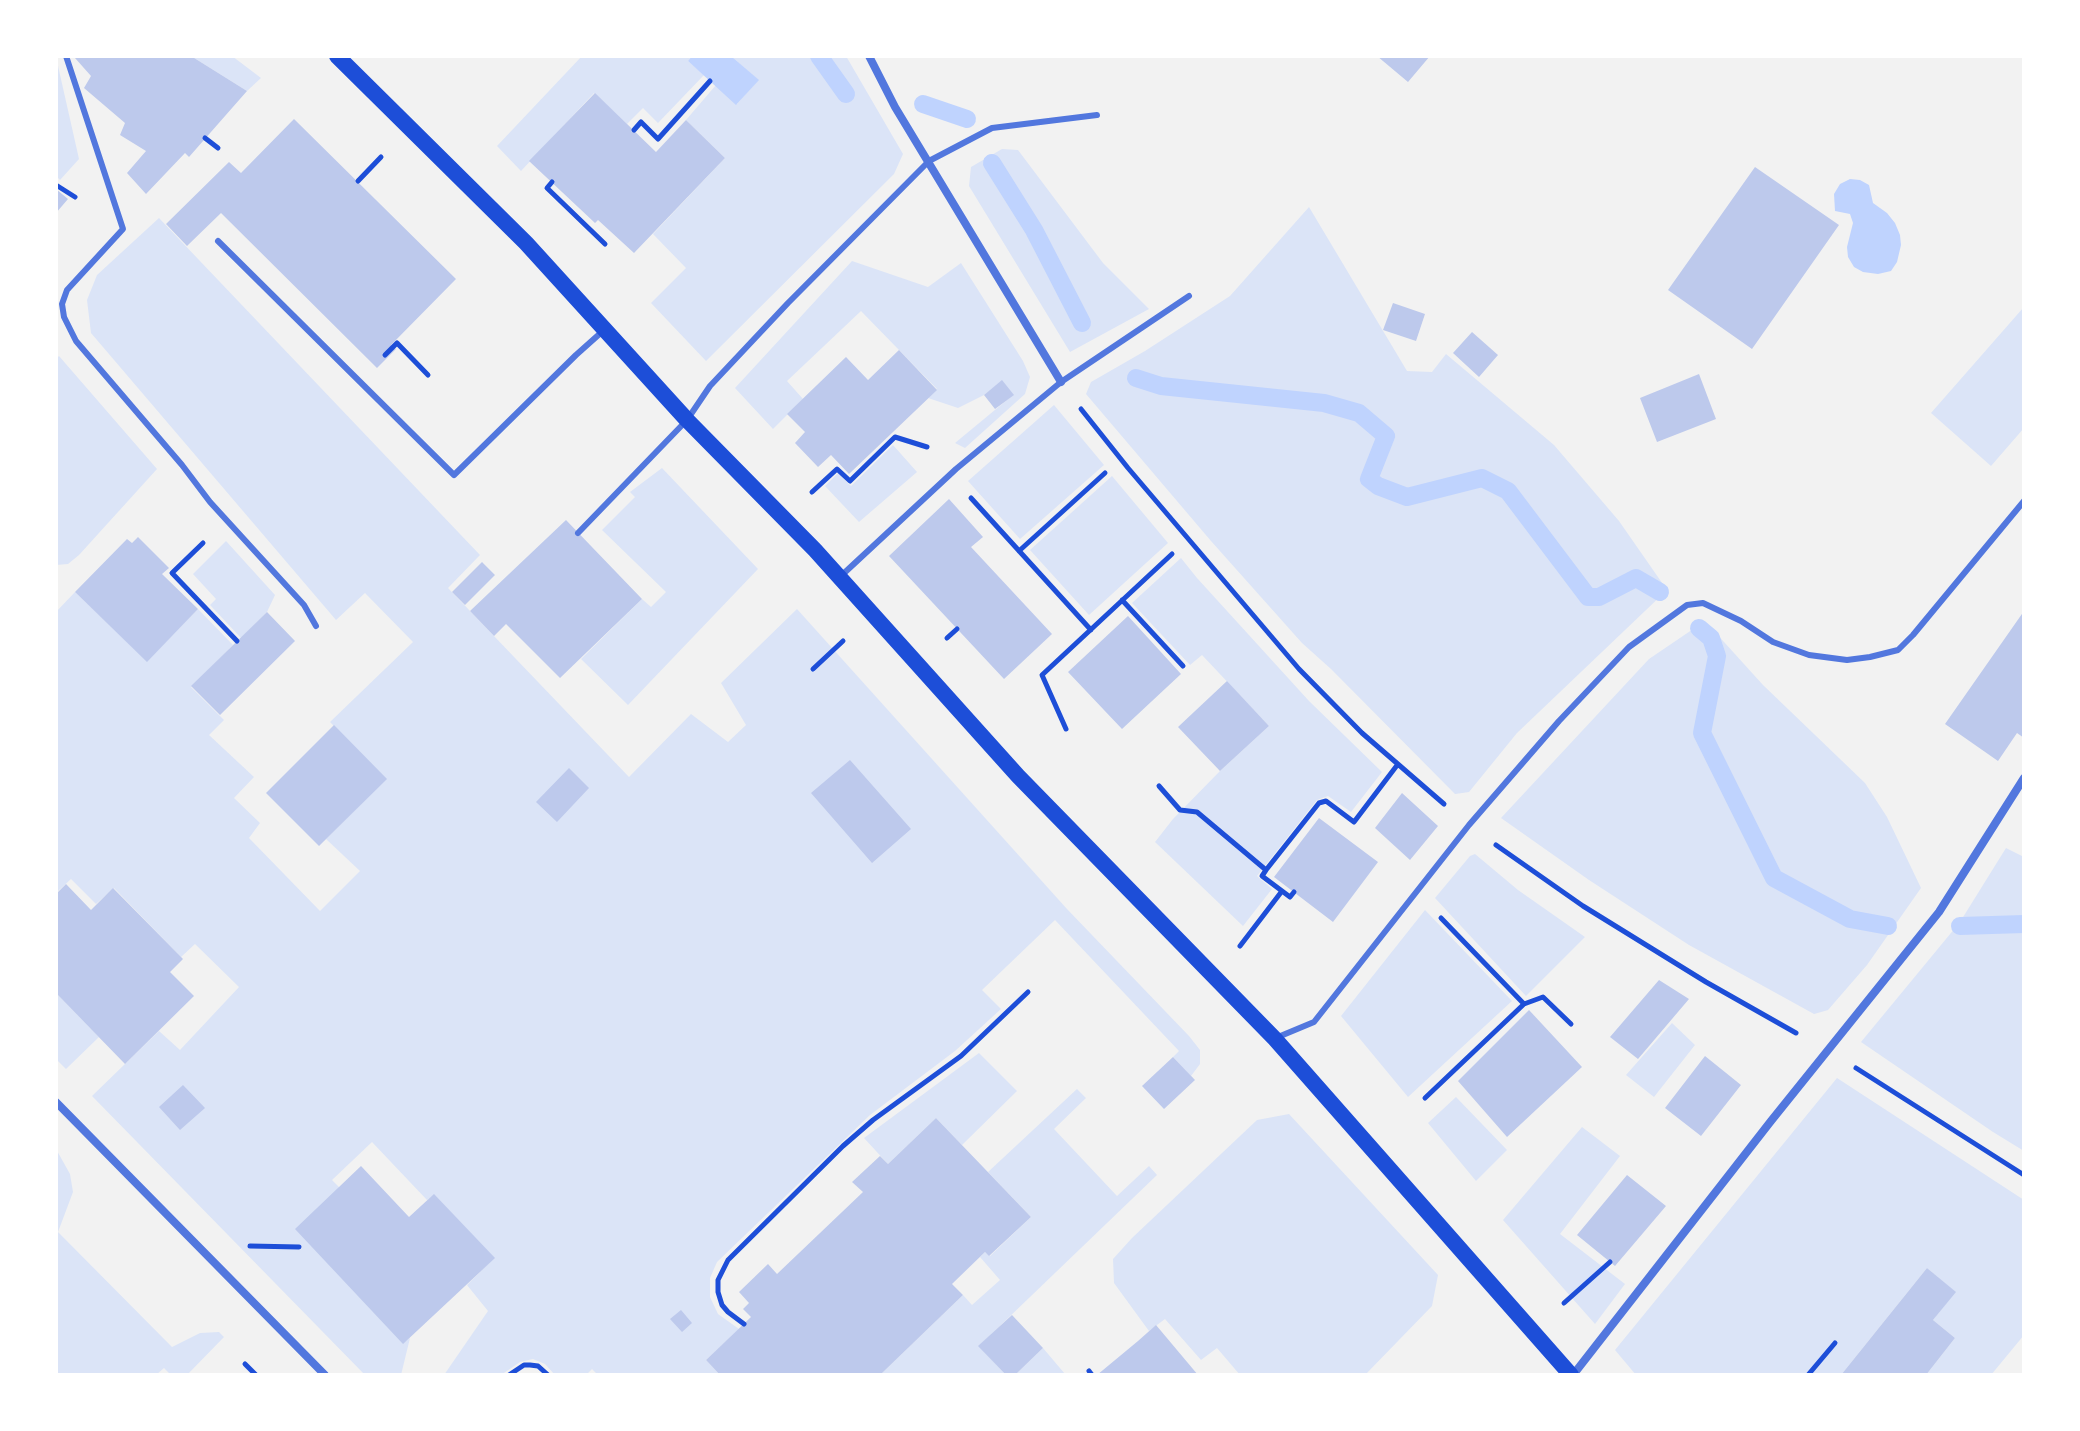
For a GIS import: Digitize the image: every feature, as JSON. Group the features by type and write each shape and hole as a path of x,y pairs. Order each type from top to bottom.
{"main road":[{"path":"337,56 516,232 687,420 815,550 1018,776 1275,1039 1572,1375"}],"street":[{"path":"869,56 895,107 1061,382"},
{"path":"1572,1375 1939,912 2024,778"},
{"path":"56,1102 325,1375"}],"lane":[{"path":"66,56 123,229 67,290 62,304 64,317 76,341 227,520 304,605 316,626"},
{"path":"578,533 687,420 710,386 788,303 929,161 992,128 1097,115"},
{"path":"218,241 454,475 605,329"},
{"path":"840,578 956,469 1061,382 1189,296"},
{"path":"1275,1039 1314,1022 1469,825 1559,721 1629,647 1687,605 1703,603 1741,621 1773,642 1809,655 1847,660 1898,650 2024,501"}],"path":[{"path":"634,130 641,122 658,139 710,81"},
{"path":"205,138 218,148"},
{"path":"358,181 381,157"},
{"path":"552,182 547,188 605,244"},
{"path":"385,355 397,343 428,375"},
{"path":"811,493 837,469 850,481 895,437 939,451"},
{"path":"1019,551 1105,473"},
{"path":"965,492 1091,630"},
{"path":"227,520 172,573 237,641"},
{"path":"1066,729 1042,675 1172,554"},
{"path":"1122,600 1183,666"},
{"path":"813,669 843,641"},
{"path":"1294,892 1290,897 1262,876 1319,803 1326,801 1354,822 1398,764"},
{"path":"1159,786 1180,810 1197,812 1266,870"},
{"path":"1239,947 1282,891"},
{"path":"1417,892 1524,1004"},
{"path":"744,1324 722,1305 718,1292 718,1280 728,1260 843,1146 873,1120 961,1056 1028,992"},
{"path":"1425,1098 1524,1004 1543,997 1571,1024"},
{"path":"1564,1303 1610,1262"},
{"path":"1808,1375 1835,1343"},
{"path":"245,1364 256,1375"},
{"path":"509,1375 524,1365 538,1366 548,1375"}],"shaded area":[{"path":"191,56 232,56 261,78 247,91"},
{"path":"582,56 692,56 688,61 704,75 658,123 643,108 627,124 594,93 521,171 497,146"},
{"path":"731,56 846,56 903,154 894,174 706,361 651,303 686,268 653,234 725,158 686,120 716,85 737,104 758,80"},
{"path":"56,57 79,159 60,180 56,176"},
{"path":"1002,149 1018,150 1103,263 1149,309 1070,352 969,186 971,167"},
{"path":"1309,207 1407,371 1432,372 1446,354 1554,445 1619,521 1667,590 1517,733 1469,792 1455,794 1302,643 1086,394 1091,382 1230,296"},
{"path":"159,218 480,555 448,588 629,777 691,714 728,742 746,725 721,683 797,609 1067,909 1189,1036 1200,1050 1200,1064 1191,1076 1173,1057 1179,1051 1055,920 982,990 1001,1009 955,1051 870,1115 717,1262 710,1278 710,1297 718,1314 739,1329 706,1360 720,1375 598,1375 592,1369 586,1375 555,1375 545,1364 533,1359 520,1362 501,1375 444,1375 488,1311 467,1285 494,1258 434,1195 427,1200 372,1142 332,1180 339,1187 403,1343 410,1338 401,1375 365,1375 92,1096 159,1031 180,1050 239,987 195,944 181,957 114,888 96,904 71,879 56,893 56,612 75,592 147,661 198,609 233,645 191,687 224,720 209,735 254,777 234,798 260,823 249,838 320,911 360,871 326,839 386,779 330,722 413,642 365,593 336,620 91,333 87,300 97,275"},
{"path":"852,261 928,287 961,263 1023,361 1030,377 1025,394 965,448 955,443 1013,395 1002,381 984,395 958,408 928,398 937,389 861,311 787,381 803,399 773,429 735,388"},
{"path":"2023,308 2024,428 1991,466 1931,413"},
{"path":"59,356 157,469 79,555 68,564 56,565 56,359"},
{"path":"1054,405 1104,465 1020,539 968,481"},
{"path":"893,445 917,472 859,522 825,486 838,473 851,486"},
{"path":"662,468 758,569 628,705 581,659 642,599 651,607 666,592 602,530 635,497 630,492"},
{"path":"1112,476 1168,543 1089,615 1030,550"},
{"path":"226,541 275,595 267,612 241,638 210,605 216,599 193,574"},
{"path":"1181,558 1309,701 1382,772 1351,812 1328,796 1317,800 1257,876 1272,889 1243,926 1155,842 1220,771 1269,726 1202,655 1190,665 1132,603"},
{"path":"1705,621 1763,685 1865,783 1887,817 1921,888 1867,965 1828,1010 1814,1014 1689,945 1501,818 1649,659"},
{"path":"2006,848 2024,857 2024,1151 1861,1042 1960,922"},
{"path":"1475,854 1518,890 1585,937 1526,996 1435,898"},
{"path":"1425,910 1512,1001 1408,1097 1341,1016"},
{"path":"56,993 99,1037 66,1069 56,1059"},
{"path":"1672,1023 1695,1045 1654,1097 1626,1075"},
{"path":"979,1053 1017,1091 962,1145 936,1118 888,1164 864,1138"},
{"path":"1837,1078 2024,1200 2024,1335 1991,1375 1926,1375 1955,1338 1933,1320 1955,1292 1927,1268 1841,1375 1636,1375 1615,1350"},
{"path":"1077,1089 1086,1098 1054,1129 1117,1196 1149,1166 1157,1175 979,1346 1006,1375 880,1375 963,1295 972,1305 1000,1280 980,1257 985,1252 990,1256 1031,1217 988,1172"},
{"path":"1456,1097 1507,1150 1476,1181 1428,1123"},
{"path":"1289,1114 1438,1275 1432,1306 1365,1375 1240,1375 1217,1348 1201,1360 1165,1319 1149,1331 1114,1283 1113,1259 1132,1238 1257,1120"},
{"path":"1582,1127 1620,1156 1560,1234 1625,1284 1595,1324 1503,1220"},
{"path":"56,1149 70,1174 73,1192 58,1232 172,1347 200,1333 219,1332 224,1337 187,1375 171,1375 164,1368 156,1375 56,1375"},
{"path":"1043,1348 1068,1375 1015,1375"}],"water":[{"path":"692,56 731,56 759,80 736,105 688,61"},
{"path":"1850,179 1869,185 1873,203 1895,223 1901,245 1891,271 1878,274 1863,272 1854,267 1848,257 1847,247 1853,223 1850,214 1835,211 1834,194 1840,184"}],"building":[{"path":"76,56 191,56 247,91 189,157 185,153 146,194 127,173 146,151 120,135 125,123 84,88 91,76"},
{"path":"1377,56 1430,56 1408,82"},
{"path":"595,93 656,152 686,120 725,158 634,253 598,220 595,223 529,161"},
{"path":"294,119 456,279 391,345 396,349 377,368 221,213 187,246 166,224 229,162 241,173"},
{"path":"1755,167 1839,225 1752,349 1668,290"},
{"path":"56,189 68,199 56,213"},
{"path":"1393,303 1425,314 1416,341 1383,330"},
{"path":"1472,332 1498,355 1479,377 1453,353"},
{"path":"899,350 937,390 849,474 831,455 818,467 795,443 805,432 787,414 846,357 868,380"},
{"path":"1699,374 1716,419 1657,442 1640,398"},
{"path":"1002,380 1014,395 995,409 984,395"},
{"path":"949,499 983,537 971,547 1052,634 1004,679 889,556"},
{"path":"566,520 642,599 560,678 506,624 494,636 470,611"},
{"path":"138,537 169,568 162,574 198,609 147,662 75,592 127,539 132,543"},
{"path":"482,562 495,575 465,605 452,592"},
{"path":"2024,611 2024,738 2017,733 1998,761 1945,724"},
{"path":"267,612 295,641 220,715 191,686"},
{"path":"1128,616 1181,674 1122,729 1068,672"},
{"path":"1227,681 1269,726 1220,771 1178,727"},
{"path":"334,725 387,779 319,846 266,793"},
{"path":"850,760 911,829 872,863 811,793"},
{"path":"569,768 589,788 557,822 536,802"},
{"path":"1402,793 1438,826 1410,860 1375,828"},
{"path":"1319,818 1378,862 1333,922 1274,877"},
{"path":"66,884 91,910 113,888 183,959 170,972 194,996 125,1064 56,993 56,894"},
{"path":"1659,980 1689,999 1638,1059 1610,1037"},
{"path":"1529,1010 1582,1067 1507,1137 1458,1081"},
{"path":"1705,1056 1741,1085 1701,1136 1665,1108"},
{"path":"1173,1057 1195,1080 1164,1109 1142,1086"},
{"path":"183,1085 205,1108 180,1130 159,1107"},
{"path":"936,1118 1031,1217 989,1256 985,1252 952,1284 963,1295 880,1375 720,1375 706,1360 751,1317 743,1309 749,1303 739,1292 768,1264 777,1274 863,1192 852,1182 880,1156 888,1164"},
{"path":"361,1166 409,1217 434,1194 495,1258 403,1344 295,1229"},
{"path":"1627,1175 1666,1206 1615,1266 1577,1235"},
{"path":"1927,1268 1956,1292 1933,1320 1955,1338 1926,1375 1841,1375"},
{"path":"681,1310 692,1323 682,1332 670,1319"},
{"path":"1012,1315 1043,1348 1015,1375 1006,1375 978,1346"},
{"path":"1156,1325 1198,1375 1097,1375 1138,1341"}],"waterway":[{"path":"819,56 846,94"},
{"path":"923,104 967,119"},
{"path":"992,163 1034,230 1082,323"},
{"path":"1136,378 1161,386 1324,403 1359,413 1386,436 1369,479 1378,486 1407,497 1482,478 1508,491 1588,597 1599,597 1636,578 1660,592"},
{"path":"1699,628 1711,638 1717,656 1702,733 1774,878 1850,919 1888,926"},
{"path":"1960,926 2024,924"}]}
